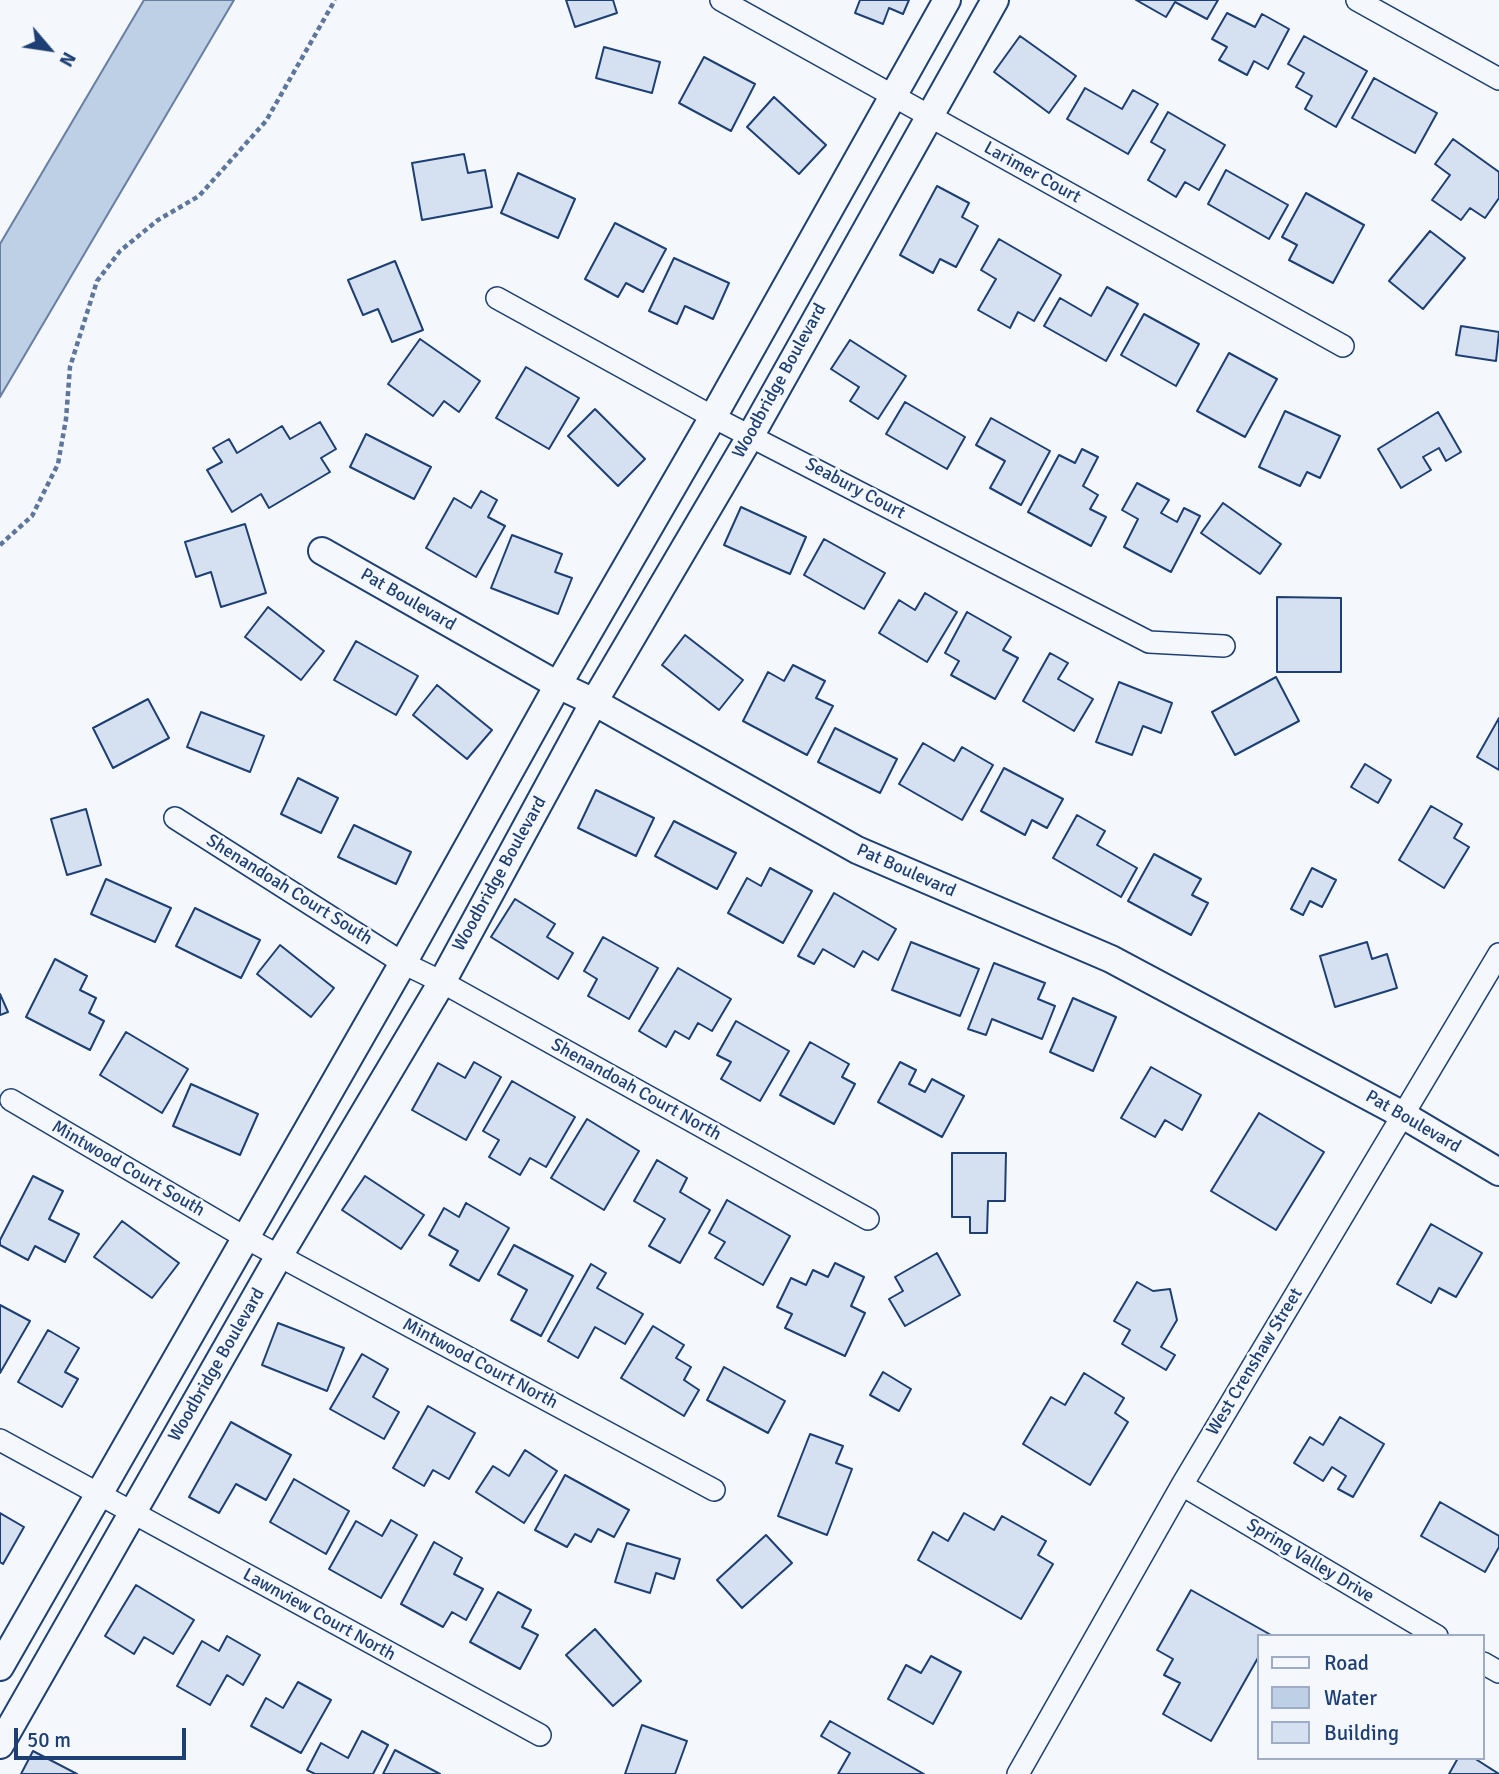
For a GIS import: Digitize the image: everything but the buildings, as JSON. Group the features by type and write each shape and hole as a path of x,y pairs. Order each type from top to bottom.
{"street":[{"name":"Larimer Court","path":"721,0 1343,346"},
{"path":"0,1667 713,417 947,0"},
{"name":"Woodbridge Boulevard","path":"0,1745 279,1256 442,982 594,702 751,435 995,0"},
{"path":"1357,0 1499,79"},
{"name":"Seabury Court","path":"497,298 713,417 1149,642 1224,646"},
{"name":"Pat Boulevard","path":"322,551 857,850 1111,959 1403,1115 1499,1172"},
{"name":"Shenandoah Court South","path":"175,818 403,962"},
{"name":"West Crenshaw Street","path":"1018,1774 1182,1485 1499,954"},
{"name":"Shenandoah Court North","path":"403,962 868,1219"},
{"name":"Mintwood Court South","path":"11,1100 246,1238"},
{"name":"Mintwood Court North","path":"246,1238 715,1490"},
{"name":"Lawnview Court North","path":"0,1440 540,1735"},
{"name":"Spring Valley Drive","path":"1182,1485 1434,1634"}],"path":[{"path":"0,545 33,516 58,464 66,419 70,367 97,281 120,251 158,220 200,196 266,121 335,0"}],"water":[{"path":"144,0 234,0 0,397 0,244"}]}
